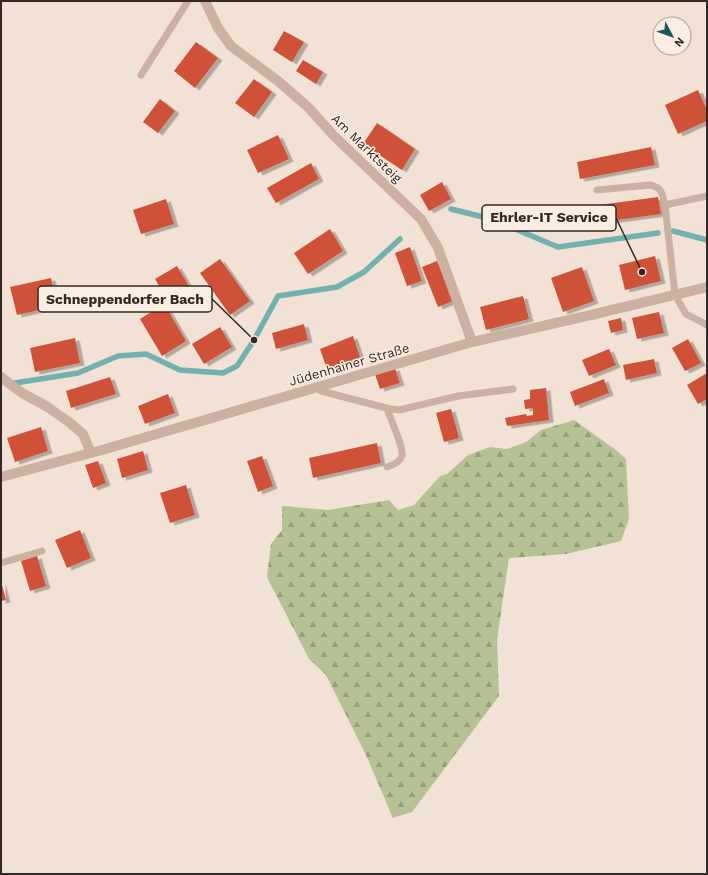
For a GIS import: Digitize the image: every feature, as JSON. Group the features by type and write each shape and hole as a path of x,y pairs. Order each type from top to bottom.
{"street":[{"name":"Am Marktsteig","path":"205,1 218,28 231,46 278,81 309,108 334,136 421,219 438,248 472,342"},
{"name":"Jüdenhainer Straße","path":"1,477 91,453 472,342 707,287"},
{"path":"1,377 22,393 46,406 69,422 83,434 91,453"}],"lane":[{"path":"140,75 188,1"},
{"path":"597,190 650,185 657,187 662,192 665,205 675,295 686,314 707,325"},
{"path":"665,205 707,196"},
{"path":"316,388 321,391 399,410 458,396 513,389"},
{"path":"387,408 402,448 402,456 396,463 387,467"},
{"path":"1,563 42,551"}],"green space":[{"path":"574,420 616,450 626,459 629,519 621,541 566,554 509,558 497,640 499,696 412,812 393,818 366,755 326,675 309,659 267,577 271,544 282,530 282,506 328,510 389,500 398,510 414,505 440,476 447,474 468,455 490,447 507,449 526,442 541,430"}],"building":[{"path":"284,31 304,42 292,62 273,50"},
{"path":"196,42 218,58 195,88 174,71"},
{"path":"303,60 323,72 316,84 296,71"},
{"path":"254,79 272,92 254,117 235,103"},
{"path":"698,90 707,110 707,121 678,134 665,105"},
{"path":"160,99 175,111 158,133 143,122"},
{"path":"377,123 415,149 402,170 363,144"},
{"path":"278,135 289,159 258,173 247,150"},
{"path":"651,147 655,165 580,179 577,162"},
{"path":"311,163 319,179 276,203 267,188"},
{"path":"442,182 451,199 429,211 420,195"},
{"path":"658,197 661,214 587,224 585,207"},
{"path":"166,199 174,224 141,234 133,210"},
{"path":"330,229 343,251 308,274 294,253"},
{"path":"410,247 422,281 407,286 395,253"},
{"path":"655,256 661,281 625,290 619,265"},
{"path":"220,259 250,301 230,315 200,273"},
{"path":"437,261 453,301 438,307 422,267"},
{"path":"177,266 190,288 168,301 155,279"},
{"path":"582,267 594,301 563,312 551,278"},
{"path":"51,278 57,306 17,315 10,287"},
{"path":"523,296 529,319 486,330 480,307"},
{"path":"164,304 186,341 162,356 140,319"},
{"path":"659,312 664,333 637,339 632,318"},
{"path":"621,318 623,330 611,333 608,321"},
{"path":"304,324 308,340 276,349 272,333"},
{"path":"220,327 232,347 204,364 192,344"},
{"path":"353,336 360,357 327,369 320,349"},
{"path":"75,338 80,363 35,372 30,348"},
{"path":"688,339 701,363 685,371 672,348"},
{"path":"609,349 616,365 589,376 582,360"},
{"path":"654,359 657,373 626,380 623,365"},
{"path":"395,368 400,383 380,389 375,374"},
{"path":"707,373 707,399 698,404 687,385"},
{"path":"110,377 116,394 71,408 66,391"},
{"path":"604,379 609,393 575,406 570,392"},
{"path":"546,388 549,420 507,426 505,418 526,414 527,416 533,415 533,408 525,409 524,400 530,399 530,390"},
{"path":"168,394 175,413 145,424 138,406"},
{"path":"451,409 459,438 444,442 436,413"},
{"path":"41,427 48,451 15,462 7,438"},
{"path":"377,443 381,463 313,478 309,458"},
{"path":"143,451 148,470 122,478 117,459"},
{"path":"262,456 273,486 258,492 247,461"},
{"path":"98,461 106,483 93,488 85,465"},
{"path":"186,485 195,515 170,523 160,493"},
{"path":"80,530 91,558 67,568 55,540"},
{"path":"37,556 46,586 30,591 21,561"},
{"path":"1,581 6,600 1,601"}],"waterway":[{"path":"451,209 491,219 558,247 658,233"},
{"path":"673,231 707,240"},
{"path":"15,383 78,373 118,356 146,354 180,370 223,373 237,366 254,340 278,296 337,287 364,272 400,239"}],"place":[{"name":"Ehrler-IT Service","path":"642,272"},
{"name":"Schneppendorfer Bach","path":"254,340"}]}
